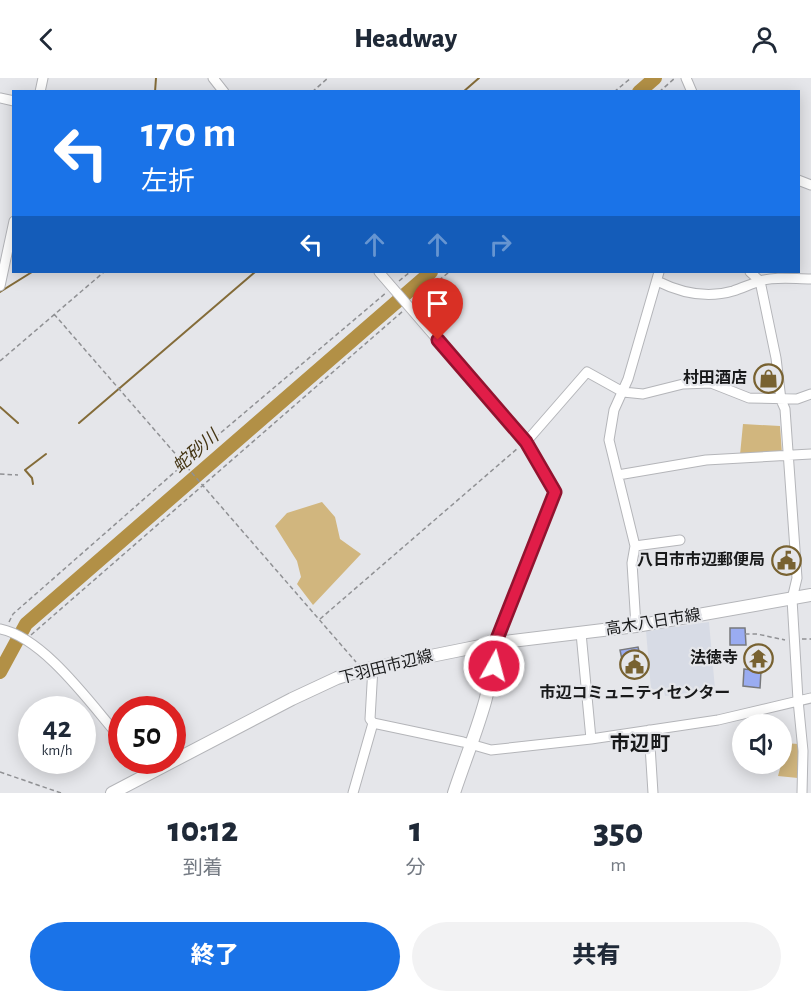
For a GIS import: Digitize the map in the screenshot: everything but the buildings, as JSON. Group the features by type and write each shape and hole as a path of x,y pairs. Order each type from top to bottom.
{"main road":[{"name":"高木八日市線","path":"495,644 636,626 811,595"},
{"name":"下羽田市辺線","path":"186,755 337,678 368,668 495,644"},
{"path":"454,793 489,689 494,666 495,644"},
{"name":"下羽田市辺線","path":"112,793 149,774"}],"street":[{"path":"213,78 222,90"},
{"path":"0,286 12,230"},
{"path":"380,273 526,442 555,492 495,644"},
{"path":"751,273 760,281 784,409 797,578 792,599 803,751 802,793"},
{"path":"636,626 632,562 635,546 609,440 614,410 623,392 658,276 683,292 708,295 731,292 760,281 811,279"},
{"path":"526,442 587,372 623,392 643,394 683,384 711,383 748,398 797,399 811,394"},
{"path":"618,475 695,461 811,454"},
{"path":"635,546 680,540"},
{"path":"5,631 25,638 54,663 108,724"},
{"path":"581,633 591,739"},
{"path":"368,668 370,719 373,723 491,750 591,739 718,720 811,698"},
{"path":"353,793 373,723"},
{"path":"649,730 653,793"}],"path":[{"path":"314,90 328,78"},
{"path":"616,90 631,78"},
{"path":"661,90 675,78"},
{"path":"0,361 103,273"},
{"path":"5,631 13,614 394,289 409,273"},
{"path":"25,638 406,304 447,273"},
{"path":"54,314 319,620 368,668"},
{"path":"319,620 526,442"},
{"path":"0,474 18,476"},
{"path":"745,634 757,634 795,642"},
{"path":"0,772 61,793"}],"shaded area":[{"path":"743,424 780,426 782,454 740,455"},
{"path":"322,502 335,517 340,539 361,554 313,605 297,584 301,577 297,561 275,526 287,513"},
{"path":"709,622 715,689 665,696 664,690 651,689 646,631"},
{"path":"792,744 799,744 798,778 778,776 779,774 792,774"}],"waterway":[{"path":"155,90 156,78"},
{"path":"465,90 479,78"},
{"name":"蛇砂川","path":"641,90 655,78"},
{"path":"0,292 30,273"},
{"path":"79,423 254,273"},
{"name":"蛇砂川","path":"0,672 26,624 430,273"},
{"path":"0,407 18,423"},
{"path":"33,484 32,478 25,470 46,454"}],"place":[{"name":"村田酒店","path":"768,378"},
{"name":"八日市市辺郵便局","path":"786,560"},
{"name":"法徳寺","path":"759,658"},
{"name":"市辺コミュニティセンター","path":"635,665"}],"district":[{"name":"市辺町","path":"640,744"}],"route":[{"path":"438,340 526,442 555,492 495,644 494,666"}]}
